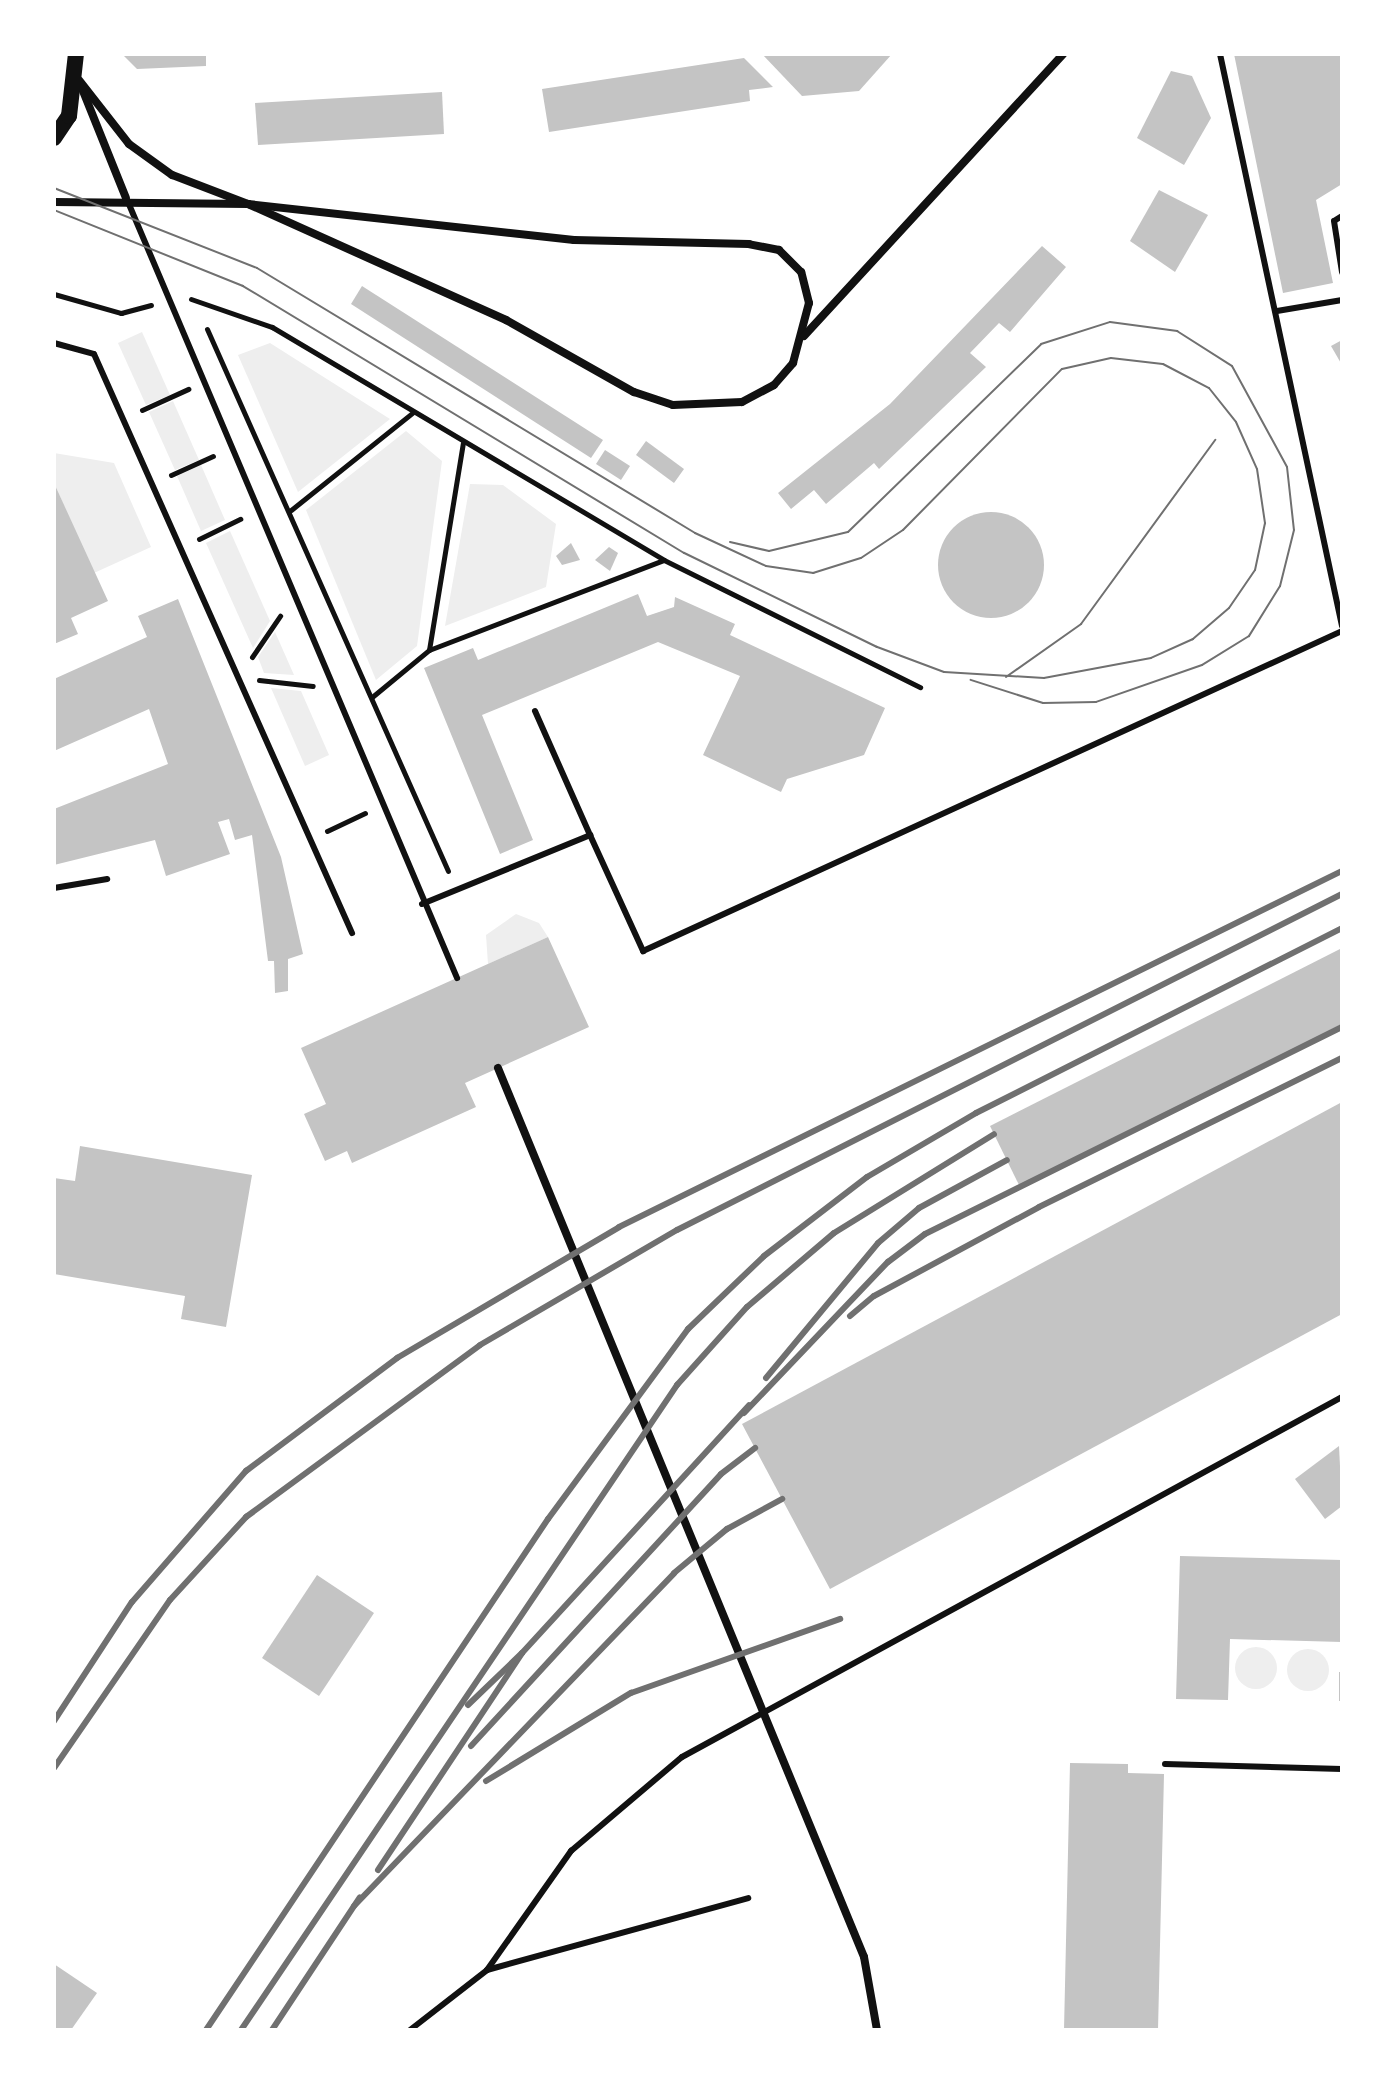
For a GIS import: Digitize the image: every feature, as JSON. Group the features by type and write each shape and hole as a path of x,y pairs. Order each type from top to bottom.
{"main road":[{"path":"54,138 79,80 76,54"}],"street":[{"path":"79,80 129,144 172,175 248,204 506,320 634,392 673,405 742,402 774,385 801,339 1063,54"},
{"path":"79,80 126,198"},
{"path":"54,202 126,198 248,204 574,240 779,250 801,272 809,303 801,339"},
{"path":"498,1068 864,1957 877,2030"}],"lane":[{"path":"535,711 643,951 1342,628 1220,54"},
{"path":"126,198 166,301 292,599 422,904 457,978"},
{"path":"1342,216 1334,221 1342,272"},
{"path":"1277,311 1342,300"},
{"path":"54,343 94,354 352,933"},
{"path":"422,904 590,835"},
{"path":"54,888 107,879"},
{"path":"410,2030 487,1970 571,1851 682,1757 1342,1397"},
{"path":"1165,1764 1342,1769"},
{"path":"487,1970 748,1898"}],"path":[{"path":"54,294 121,313 166,301"},
{"path":"192,308 183,296 272,327 664,560 920,687"},
{"path":"201,320 230,370 456,890"},
{"path":"123,419 230,370"},
{"path":"291,510 413,413"},
{"path":"152,484 258,436"},
{"path":"429,650 463,443"},
{"path":"180,548 256,512"},
{"path":"372,697 429,650 664,560"},
{"path":"292,599 238,677 330,688"},
{"path":"310,840 413,790"}],"shaded area":[{"path":"142,332 170,395 146,405 118,343"},
{"path":"270,343 390,419 298,492 238,355"},
{"path":"173,401 199,460 175,470 149,412"},
{"path":"406,431 442,461 417,646 376,680 306,510"},
{"path":"54,453 114,463 151,547 94,573 54,483"},
{"path":"201,465 225,520 201,531 177,476"},
{"path":"470,484 503,485 556,524 546,587 445,626"},
{"path":"230,531 270,621 253,648 206,543"},
{"path":"275,632 294,675 264,673 258,657"},
{"path":"271,688 301,691 329,755 305,766"},
{"path":"516,914 539,923 548,937 488,964 486,935"},
{"path":"1256,1647 1271,1653 1277,1668 1271,1683 1256,1689 1241,1683 1235,1668 1241,1653"},
{"path":"1308,1649 1323,1655 1329,1670 1323,1685 1308,1691 1293,1685 1287,1670 1293,1655"}],"building":[{"path":"122,54 206,54 206,66 137,69"},
{"path":"762,54 892,54 859,91 802,96"},
{"path":"1234,54 1342,54 1342,184 1316,200 1333,283 1283,293"},
{"path":"744,58 773,87 749,90 750,101 549,132 542,89"},
{"path":"1171,71 1192,76 1211,118 1184,165 1137,138"},
{"path":"442,92 444,134 258,145 255,103"},
{"path":"1159,190 1208,215 1175,272 1130,241"},
{"path":"1042,246 1066,267 1010,332 999,323 970,353 986,367 879,469 874,463 826,504 814,490 791,509 778,493 890,404"},
{"path":"362,286 603,440 591,458 351,304"},
{"path":"1342,340 1342,365 1331,346"},
{"path":"646,441 684,469 674,483 636,455"},
{"path":"605,450 630,466 621,480 596,464"},
{"path":"54,483 108,601 71,618 78,634 54,644"},
{"path":"991,512 1011,516 1029,527 1040,545 1044,565 1040,585 1029,603 1011,614 991,618 971,614 953,603 942,585 938,565 942,545 953,527 971,516"},
{"path":"571,543 580,560 562,565 556,556"},
{"path":"609,547 618,553 610,571 595,560"},
{"path":"638,594 647,616 674,607 675,597 735,624 730,635 885,708 864,755 787,779 781,792 703,755 740,676 658,642 482,715 533,840 500,854 424,668 473,648 478,660"},
{"path":"178,599 281,857 303,954 288,959 288,991 275,993 274,961 268,961 252,835 235,840 229,819 218,822 230,854 166,876 155,840 54,865 54,809 168,764 149,709 54,751 54,679 147,637 138,616"},
{"path":"548,937 589,1027 465,1083 476,1107 352,1163 347,1151 325,1161 304,1114 326,1104 301,1048"},
{"path":"1342,948 1342,1024 1020,1187 990,1126"},
{"path":"1342,1102 1342,1314 830,1589 742,1424"},
{"path":"80,1146 252,1175 226,1327 181,1319 185,1296 54,1274 54,1178 75,1181"},
{"path":"1339,1446 1342,1506 1325,1519 1295,1479"},
{"path":"1180,1556 1342,1560 1342,1642 1230,1639 1228,1700 1176,1699"},
{"path":"317,1575 374,1613 319,1696 262,1658"},
{"path":"1339,1672 1342,1672 1342,1701 1339,1701"},
{"path":"1070,1763 1128,1764 1128,1773 1164,1774 1158,2030 1064,2030"},
{"path":"54,1964 97,1993 71,2030 54,2030"}],"tram line":[{"path":"54,188 257,268 695,533 766,566 813,573 861,558 903,530 1062,369 1111,358 1163,364 1209,388 1236,422 1257,469 1265,523 1255,570 1229,608 1193,639 1151,658 1044,678 944,672 877,647 684,553 243,286 54,210"},
{"path":"730,542 769,551 848,532 1041,344 1110,322 1177,331 1232,366 1287,467 1294,530 1280,586 1249,636 1202,665 1096,702 1043,703 971,680"},
{"path":"1006,677 1081,624 1215,440"}],"railway":[{"path":"54,1721 132,1602 246,1471 397,1358 619,1227 1342,871"},
{"path":"54,1768 170,1600 246,1517 480,1345 677,1230 1342,894"},
{"path":"206,2030 548,1519 688,1329 764,1256 867,1177 976,1113 1342,928"},
{"path":"744,1413 888,1262 925,1234 1342,1027"},
{"path":"850,1316 874,1296 1039,1207 1342,1058"},
{"path":"241,2030 677,1385 747,1307 834,1233 994,1134"},
{"path":"766,1378 878,1243 919,1208 1007,1160"},
{"path":"522,1653 749,1405"},
{"path":"471,1746 721,1474 755,1448"},
{"path":"354,1906 674,1573 727,1529 782,1499"},
{"path":"486,1781 631,1693 840,1619"},
{"path":"378,1870 522,1653 468,1705"},
{"path":"272,2030 360,1897"}]}
